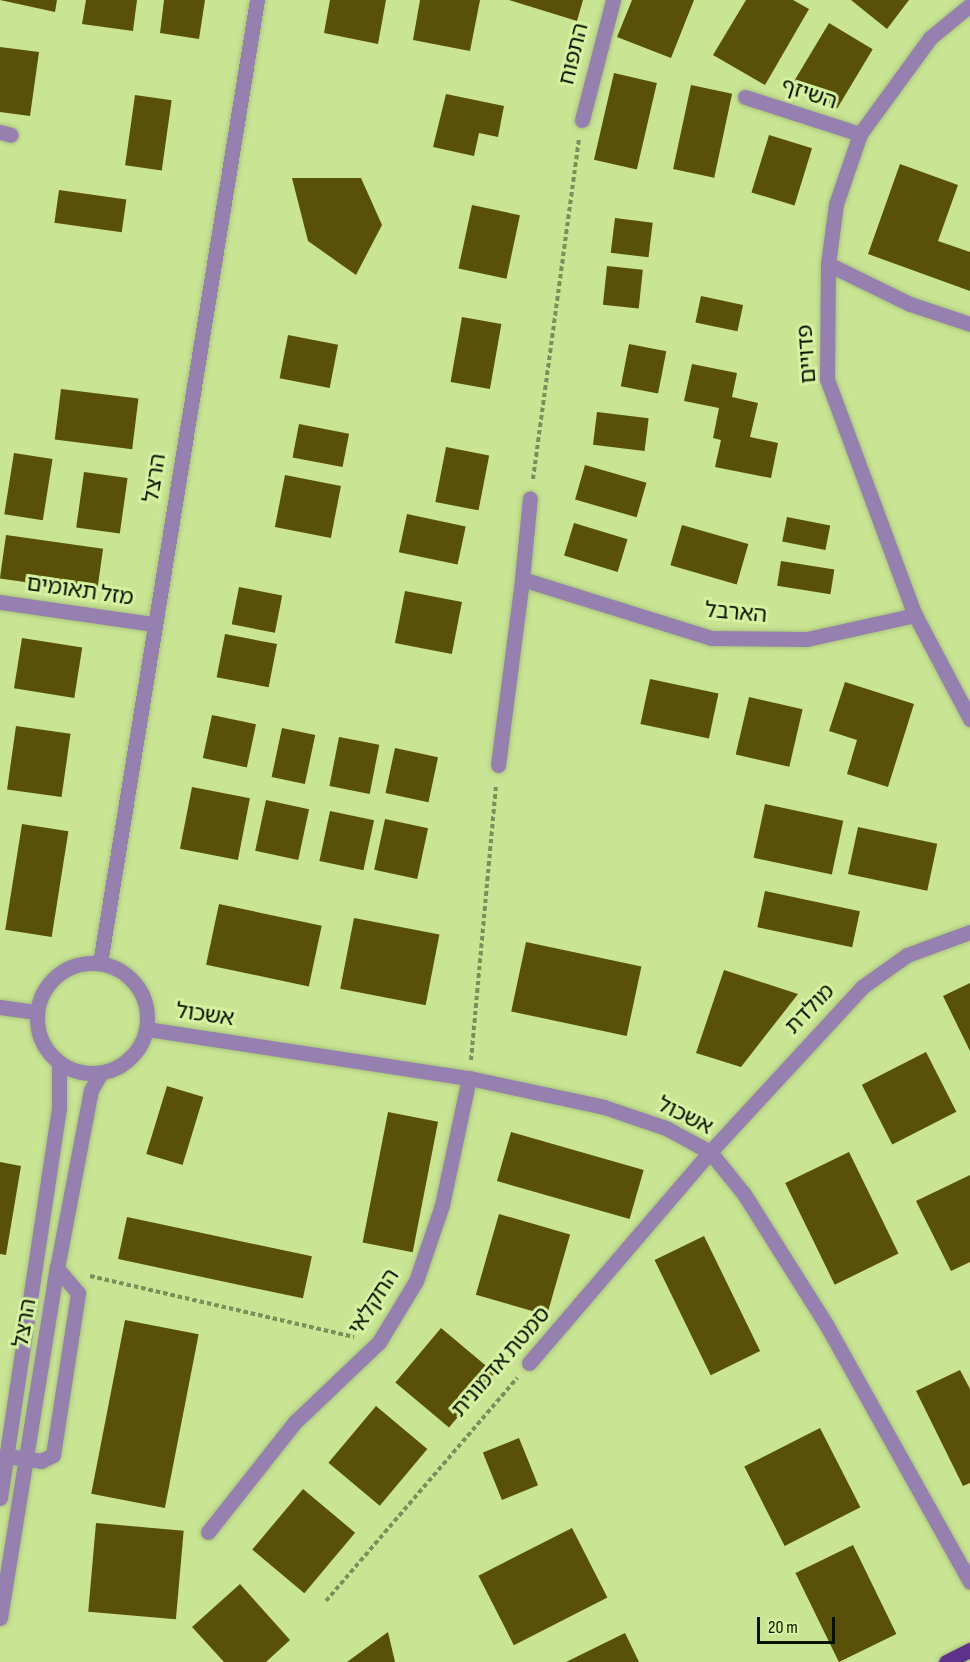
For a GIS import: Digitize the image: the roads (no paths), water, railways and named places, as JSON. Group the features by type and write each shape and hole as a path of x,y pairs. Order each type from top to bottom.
{"main road":[{"path":"946,1662 970,1650"}],"street":[{"name":"הרצל","path":"100,963 153,624 257,0"},
{"name":"התפוח","path":"582,120 613,0"},
{"name":"פדויים","path":"970,5 930,38 860,134 836,204 828,264 827,379 915,615 970,719"},
{"name":"השיזף","path":"745,97 860,134"},
{"path":"828,264 910,304 970,324"},
{"path":"498,765 530,498"},
{"name":"הארבל","path":"522,579 711,638 807,639 915,615"},
{"name":"מזל תאומים","path":"0,602 153,624"},
{"name":"מולדת","path":"710,1152 862,987 907,955 970,932"},
{"path":"100,963 129,977 141,992 147,1029 134,1055 100,1073 59,1062 38,1032 37,1012 48,984 62,971 100,963"},
{"path":"0,1007 37,1012"},
{"name":"אשכול","path":"147,1029 469,1078 604,1107 666,1128 710,1152 744,1194 827,1326 970,1582"},
{"name":"הרצל","path":"0,1498 59,1108 59,1062"},
{"name":"הרצל","path":"0,1618 24,1459 57,1268 91,1090 100,1073"},
{"name":"החקלאי","path":"208,1532 295,1422 379,1342 416,1281 442,1205 469,1078"},
{"name":"סמטת אדמונית","path":"530,1363 710,1152"},
{"path":"6,1455 24,1459 53,1455 78,1293 57,1268"}]}
